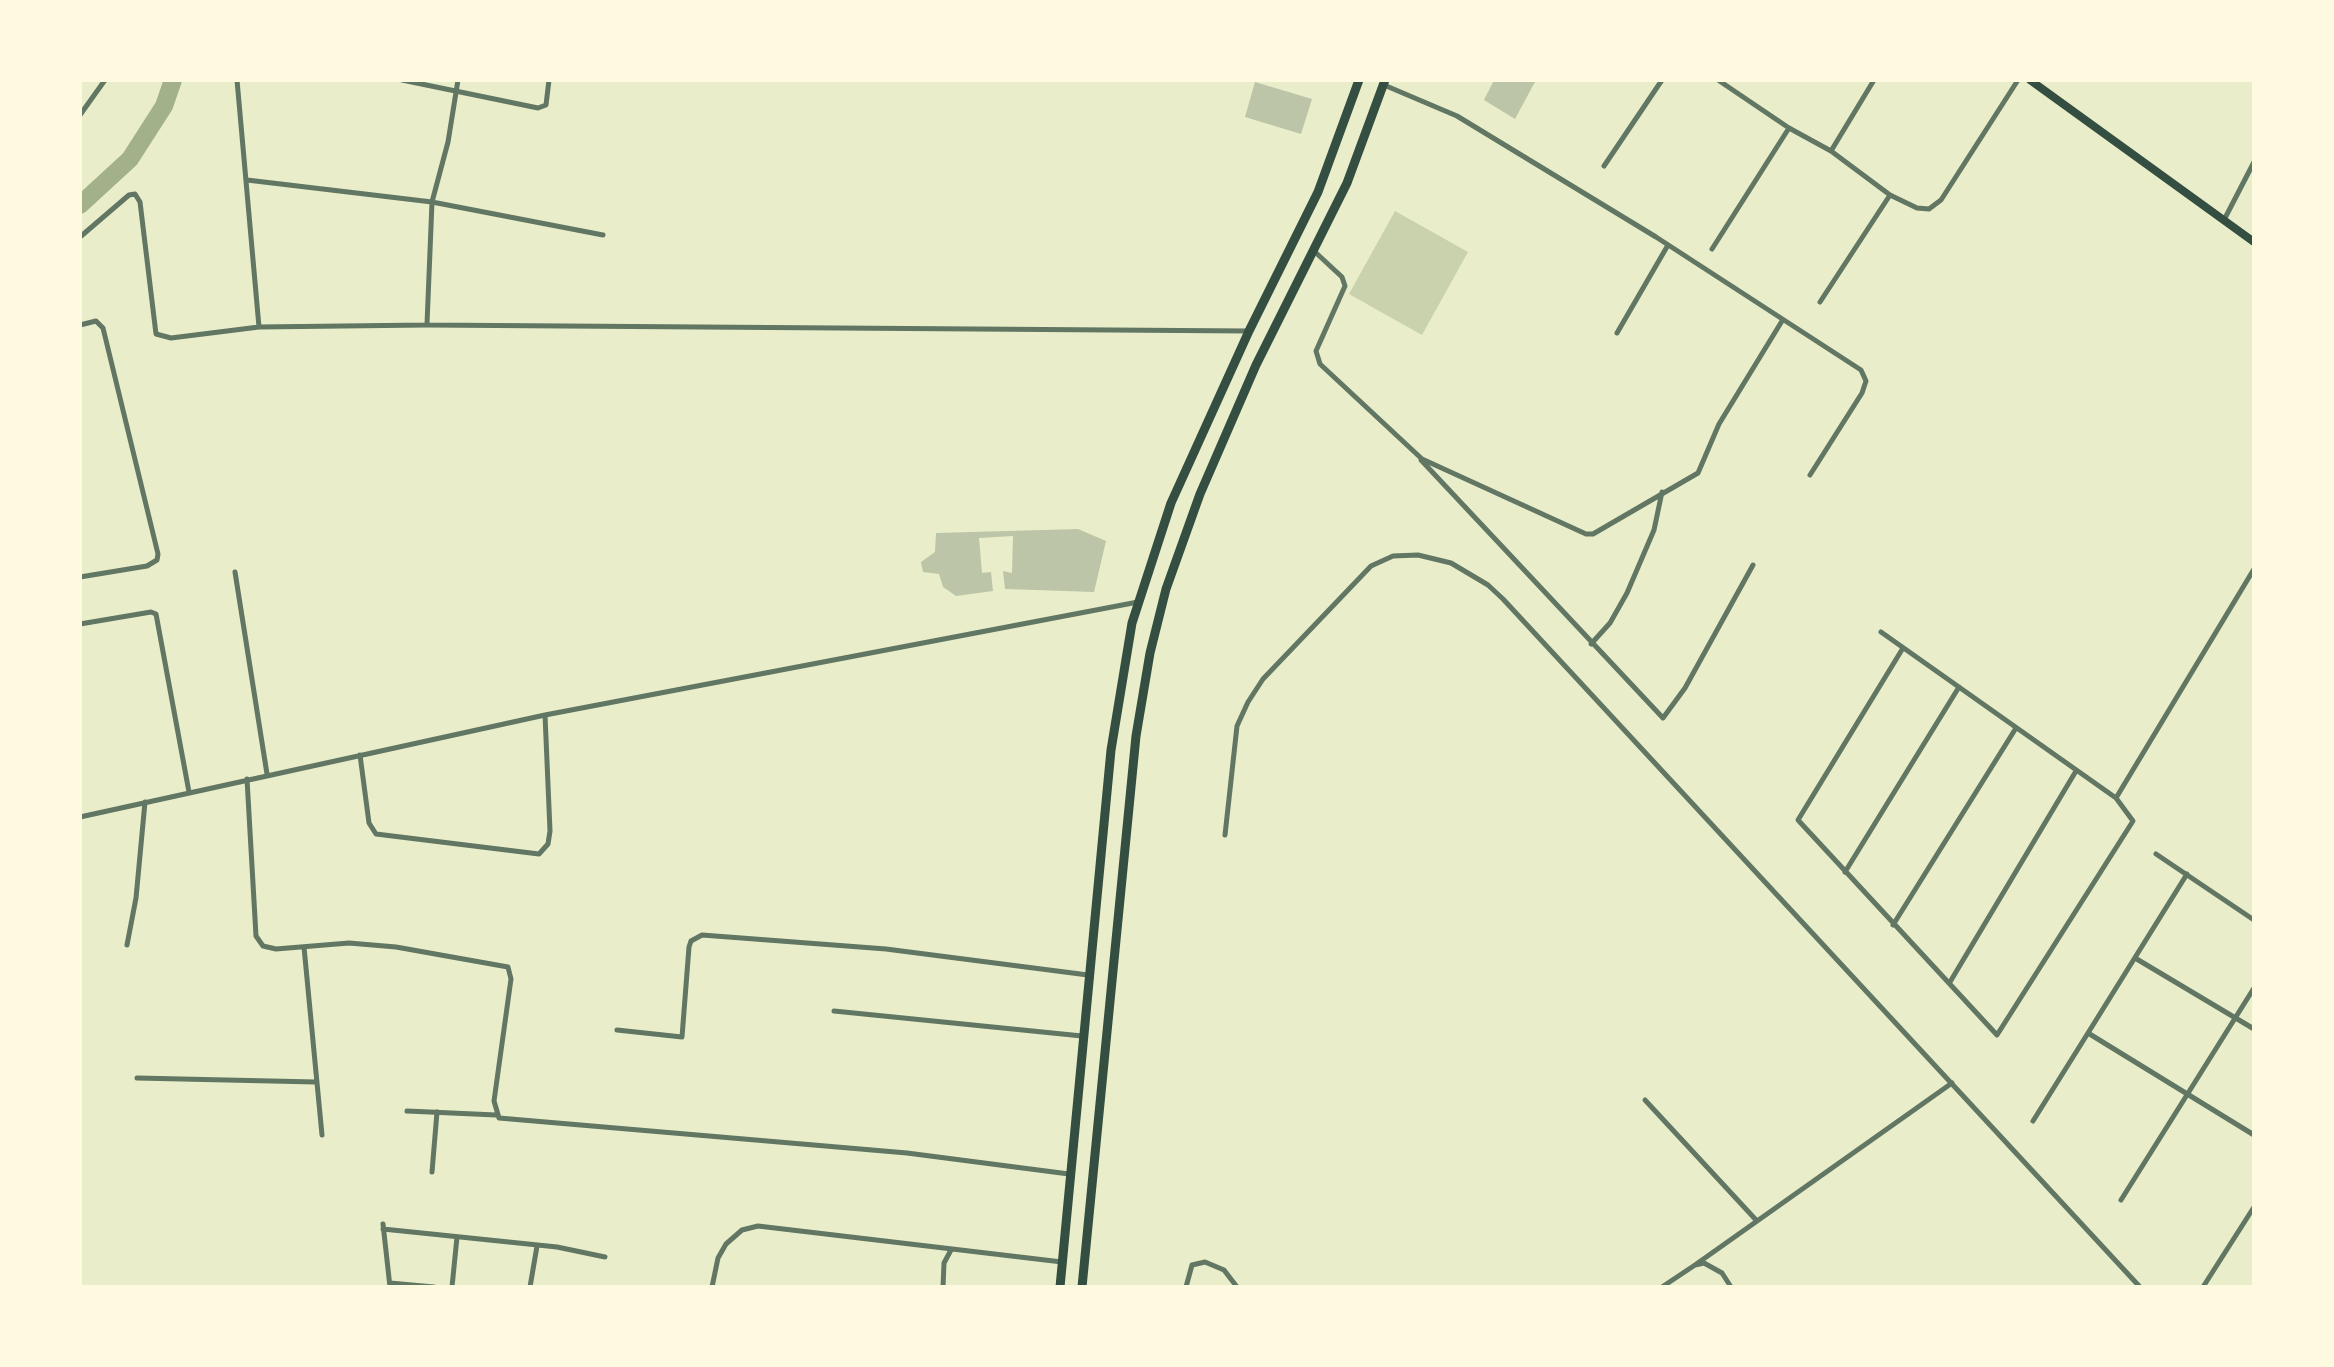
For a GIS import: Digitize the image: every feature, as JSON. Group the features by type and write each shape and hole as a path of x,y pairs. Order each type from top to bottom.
{"highway":[{"path":"1060,1287 1116,709 1138,602 1172,503 1249,331 1318,192 1358,81"},
{"path":"1082,1287 1136,736 1166,588 1224,436 1360,153 1384,83"},
{"path":"1090,951 1115,953"}],"main road":[{"path":"2030,80 2254,242"}],"street":[{"path":"80,115 106,80"},
{"path":"237,80 260,327"},
{"path":"402,80 543,108 550,80"},
{"path":"427,325 432,202 448,142 458,80"},
{"path":"1604,166 1662,80"},
{"path":"1718,80 1788,128 1831,151 1890,195 1917,208 1929,209 1942,200 2018,80"},
{"path":"1831,151 1874,80"},
{"path":"1384,83 1446,110 1668,245 1861,370 1866,380 1862,393 1810,476"},
{"path":"1712,250 1788,128"},
{"path":"2224,220 2254,162"},
{"path":"247,180 432,202 603,235"},
{"path":"80,237 135,194 140,202 156,334 172,338 260,327 427,325 1249,331"},
{"path":"1820,302 1890,195"},
{"path":"1617,333 1668,245"},
{"path":"1314,250 1342,277 1345,286 1316,356 1415,454 1663,718 1753,565"},
{"path":"80,325 96,321 102,328 158,554 157,560 147,566 80,577"},
{"path":"1415,454 1579,533 1593,534 1698,473 1718,424 1782,321"},
{"path":"1591,644 1610,624 1627,593 1654,530 1662,492"},
{"path":"1225,836 1237,726 1263,679 1370,566 1393,556 1439,558 1473,575 1503,598 2140,1287"},
{"path":"2116,798 2254,569"},
{"path":"235,572 267,774"},
{"path":"80,817 545,716 1138,602"},
{"path":"80,624 156,614 190,792"},
{"path":"1881,632 2116,798 2133,821 1997,1035 1798,820 1903,648"},
{"path":"1845,872 1958,688"},
{"path":"360,755 369,823 376,834 539,854 548,844 550,832 545,716"},
{"path":"1894,925 2016,728"},
{"path":"1950,982 2076,771"},
{"path":"247,778 256,936 268,948 349,943 396,947 508,967 511,979 494,1100 496,1115"},
{"path":"128,945 145,802"},
{"path":"2156,854 2254,920"},
{"path":"2033,1122 2186,874"},
{"path":"616,1030 682,1037 690,941 702,935 886,949 1088,975"},
{"path":"304,947 322,1135"},
{"path":"2135,958 2254,1029"},
{"path":"2121,1200 2254,988"},
{"path":"834,1011 1082,1036"},
{"path":"2088,1033 2254,1135"},
{"path":"137,1078 316,1082"},
{"path":"1662,1287 1952,1083"},
{"path":"1646,1100 1757,1221"},
{"path":"407,1110 907,1153 1069,1174"},
{"path":"432,1172 436,1112"},
{"path":"2203,1287 2254,1206"},
{"path":"712,1287 718,1258 726,1244 737,1233 758,1226 1062,1262"},
{"path":"434,1287 390,1285 383,1227 605,1256"},
{"path":"452,1287 457,1237"},
{"path":"530,1287 537,1245"},
{"path":"944,1287 944,1262 951,1250"},
{"path":"1186,1287 1192,1265 1205,1262 1224,1270 1237,1287"},
{"path":"1695,1265 1712,1265 1731,1287"}],"green space":[{"path":"1395,211 1468,252 1422,335 1349,294"}],"building":[{"path":"1494,80 1536,80 1515,119 1484,100"},
{"path":"1255,82 1312,99 1301,134 1245,117"},
{"path":"1078,529 1106,541 1094,592 1005,589 1003,571 1012,573 1013,536 979,538 982,573 991,572 993,591 956,596 943,587 939,574 923,572 921,562 935,552 936,533"}],"waterway":[{"path":"80,205 130,159 164,106 173,80"}]}
